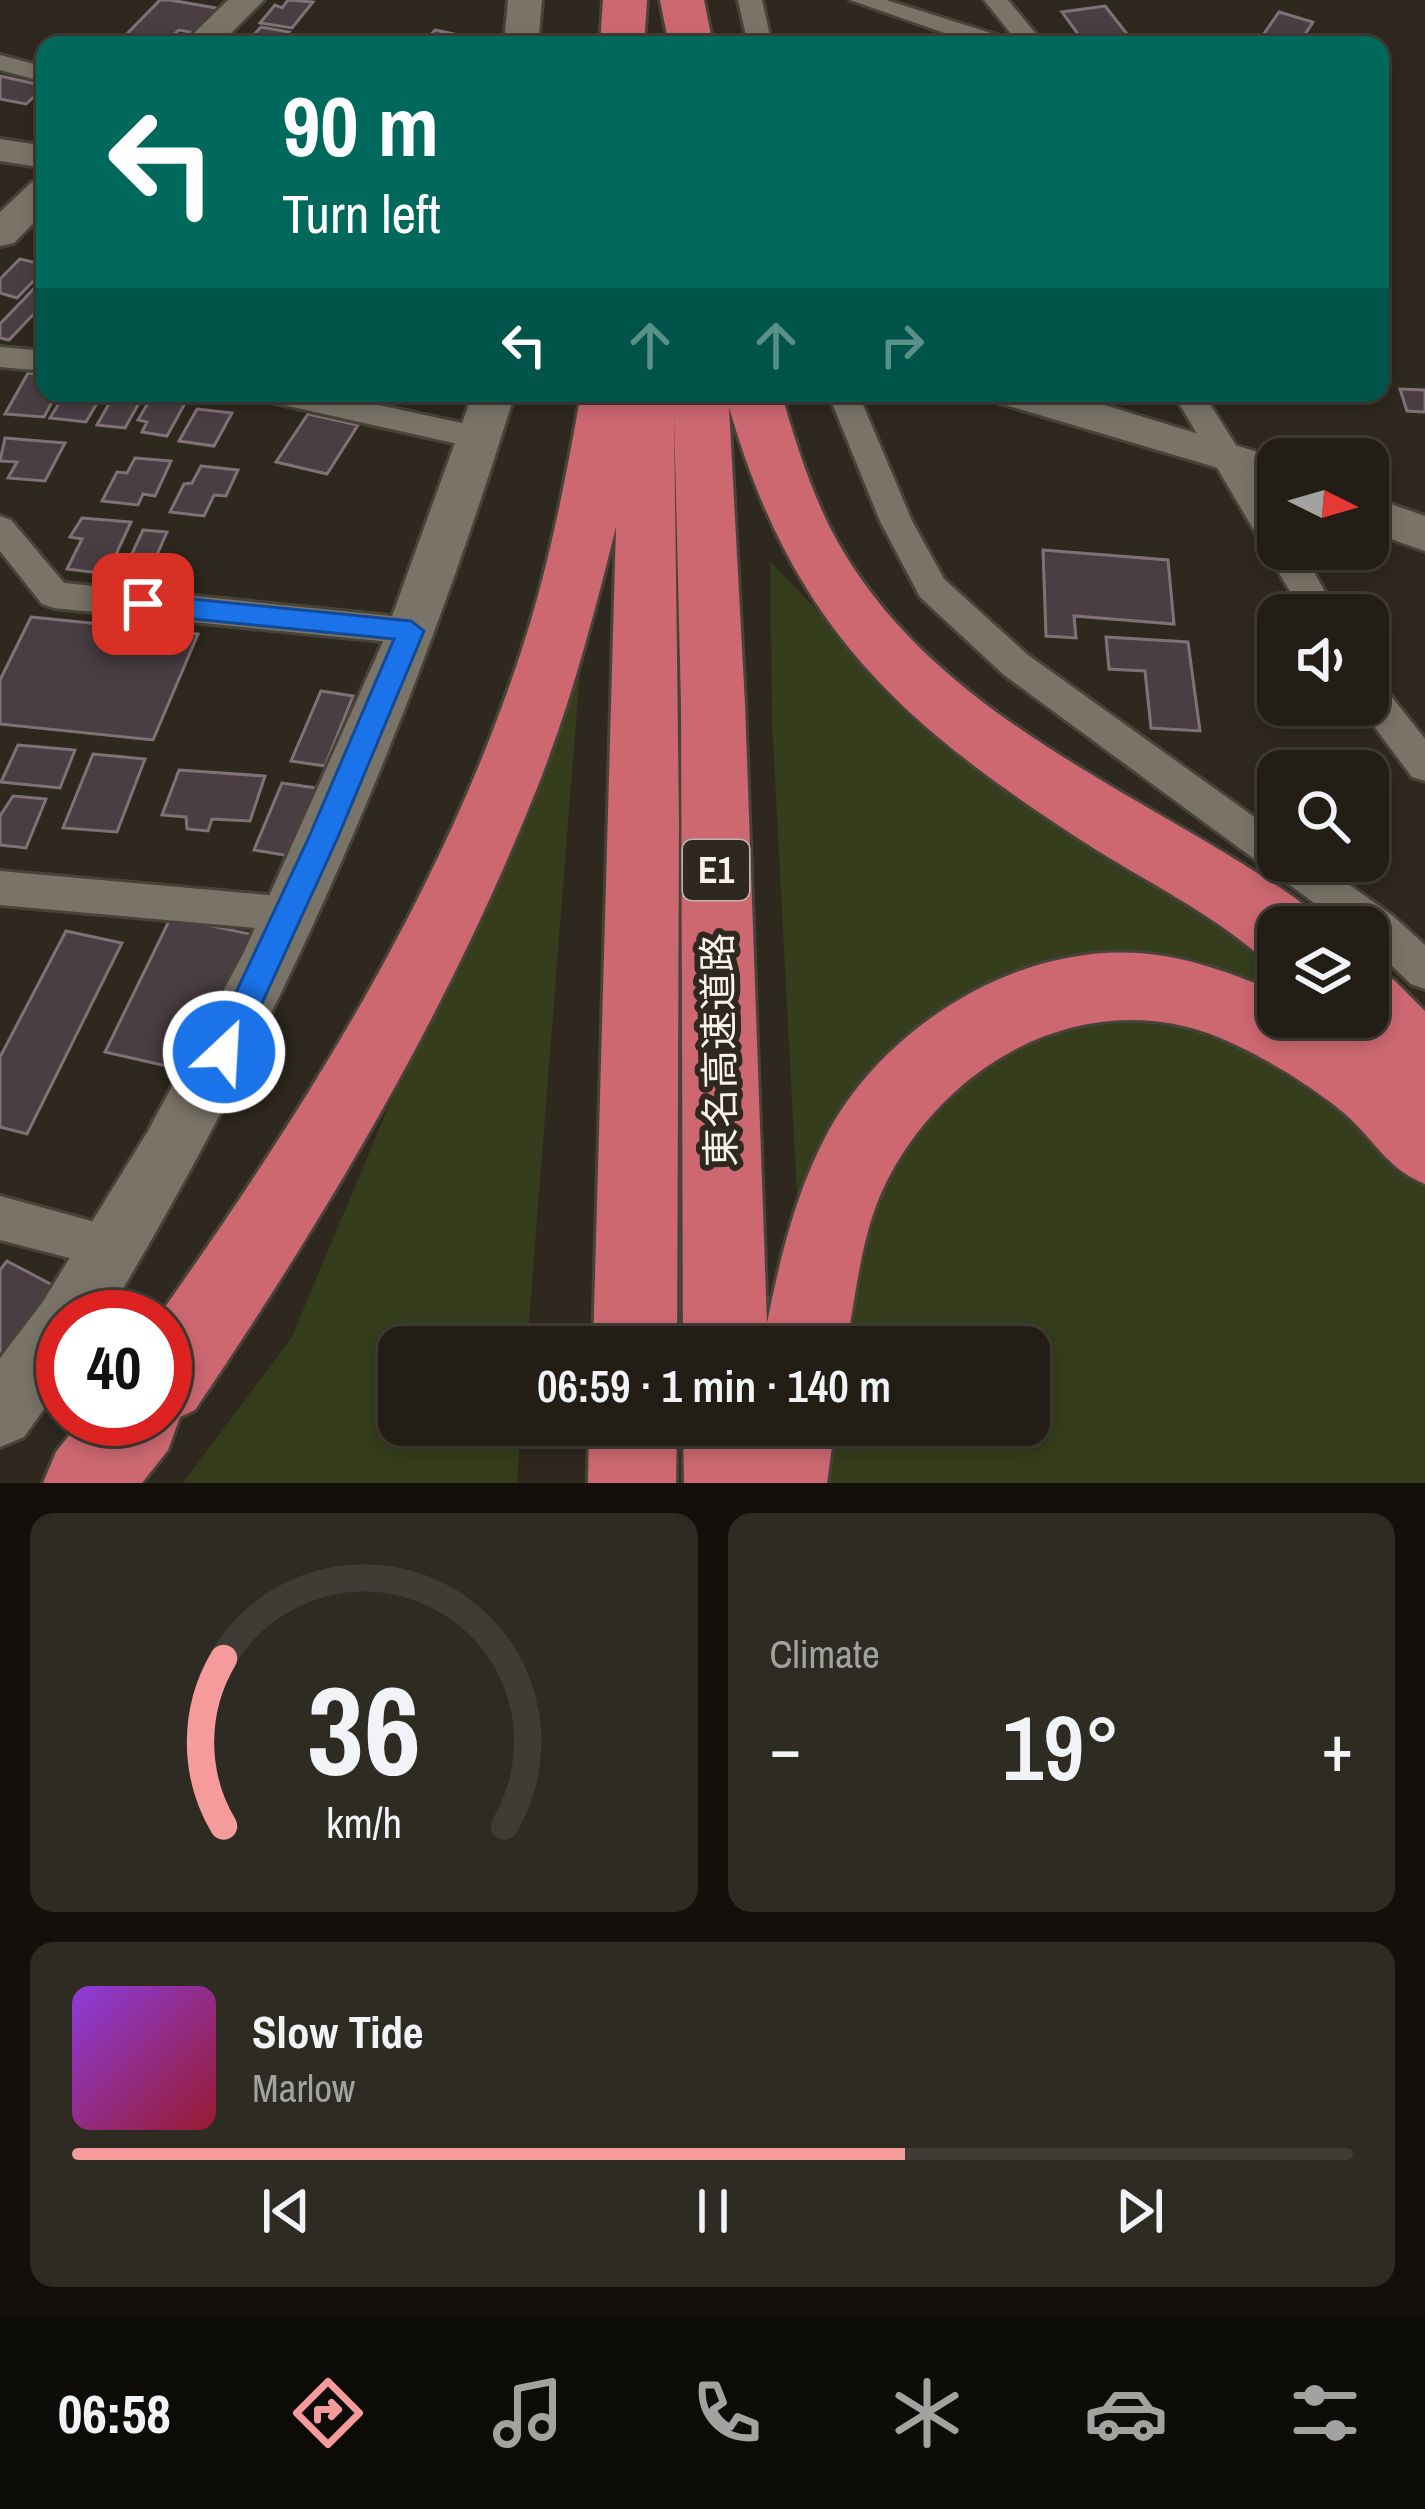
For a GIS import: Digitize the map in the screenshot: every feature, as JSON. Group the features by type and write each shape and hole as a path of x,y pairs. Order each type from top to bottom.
{"highway":[{"path":"623,36 625,0"},
{"path":"636,0 638,36"},
{"path":"681,0 686,36"},
{"path":"192,1341 252,1258 372,1058 453,901 545,667 585,525 607,402"},
{"name":"東名高速道路","path":"634,1326 645,822 646,402"},
{"name":"東名高速道路","path":"701,402 713,704 725,1326"},
{"path":"755,402 769,458 809,553 860,626 908,676 992,747 1257,914"},
{"path":"808,1326 826,1239 866,1143 915,1079 975,1027 1034,998 1103,986 1189,991 1275,1022 1376,1091 1425,1146"},
{"path":"1389,1026 1425,1063"},
{"path":"88,1483 116,1446"},
{"path":"632,1483 633,1446"},
{"path":"727,1446 728,1483"},
{"path":"783,1483 788,1446"}],"street":[{"path":"209,36 248,0"},
{"path":"522,36 525,0"},
{"path":"750,0 758,36"},
{"path":"862,0 976,36"},
{"path":"996,0 1026,36"},
{"path":"0,62 36,72"},
{"path":"0,150 36,156"},
{"path":"0,234 36,199"},
{"path":"0,357 36,360"},
{"path":"86,1290 224,1052 289,914 411,631 461,502 487,416 357,402"},
{"path":"847,402 896,521 932,588 1016,665 1257,840"},
{"path":"1045,402 1257,467"},
{"path":"1194,402 1257,502"},
{"path":"1389,521 1425,534"},
{"path":"0,528 54,595 411,631"},
{"path":"1389,719 1425,766"},
{"path":"1315,882 1379,928 1425,971"},
{"path":"0,887 289,914"},
{"path":"0,1218 112,1247"},
{"path":"0,1413 36,1364"}],"green space":[{"path":"770,561 926,725 1218,918 1257,954 1257,1038 1350,1038 1425,1106 1425,1483 812,1483 810,1446 1050,1446 1050,1326 804,1326 772,721"},
{"path":"582,645 529,1326 378,1326 378,1446 520,1446 517,1483 183,1483 291,1339"}],"building":[{"path":"160,0 222,9 195,33 179,30 172,36 125,36"},
{"path":"288,0 313,2 292,28 260,23 275,5 282,8"},
{"path":"1105,6 1127,34 1079,36 1062,12"},
{"path":"1279,12 1313,22 1304,36 1262,36"},
{"path":"261,27 289,32 286,36 253,36"},
{"path":"435,30 463,36 430,36"},
{"path":"0,76 36,84 36,95 26,104 0,99"},
{"path":"20,259 36,263 36,278 17,298 0,293 0,279"},
{"path":"36,286 36,312 9,340 0,338 0,324"},
{"path":"28,373 36,373 36,402 52,402 44,417 5,414"},
{"path":"1400,389 1425,390 1425,412 1407,411"},
{"path":"60,402 98,402 86,422 50,418"},
{"path":"110,402 139,403 125,428 97,425"},
{"path":"149,402 186,402 167,436 142,432 147,422 138,420"},
{"path":"197,409 232,413 214,446 179,441"},
{"path":"308,414 358,425 327,474 276,462"},
{"path":"5,438 65,443 45,481 8,478 17,462 0,461"},
{"path":"135,458 171,461 155,496 143,494 138,505 102,501 117,472 127,473"},
{"path":"201,466 238,470 226,496 214,495 204,516 170,512 184,484 192,483"},
{"path":"82,518 131,522 107,574 67,569 82,539 70,537"},
{"path":"143,530 167,532 148,575 123,573"},
{"path":"1043,550 1168,560 1174,624 1074,616 1076,638 1046,636"},
{"path":"31,617 198,634 153,740 0,724 0,680"},
{"path":"1106,637 1188,642 1200,731 1151,728 1145,671 1109,669"},
{"path":"321,691 353,696 325,766 291,761"},
{"path":"18,745 75,750 60,788 1,782"},
{"path":"93,754 145,759 117,832 63,828"},
{"path":"179,770 265,776 250,821 212,819 208,831 187,829 186,817 162,815"},
{"path":"282,783 323,789 296,857 254,850"},
{"path":"13,796 46,799 26,848 0,845 0,816"},
{"path":"171,917 258,936 197,1073 105,1052"},
{"path":"66,931 122,943 27,1134 0,1127 0,1057"},
{"path":"7,1261 58,1288 36,1290 36,1319 0,1370 0,1270"}],"route":[{"path":"143,604 411,631 324,837 224,1052"}]}
